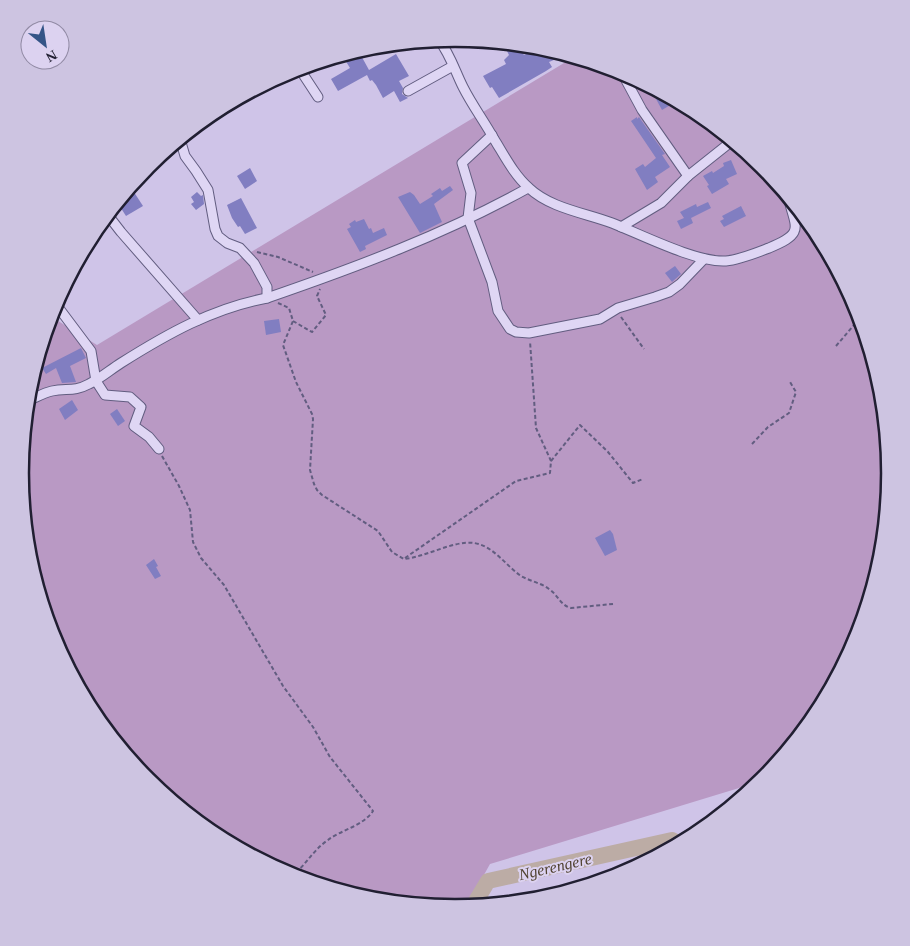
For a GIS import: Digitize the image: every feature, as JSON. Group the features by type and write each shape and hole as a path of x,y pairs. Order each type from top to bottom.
{"street":[{"path":"444,47 462,86 515,171 528,188 541,198 704,259 726,261 759,252 786,241 794,233 796,226 793,214"},
{"path":"408,91 454,66"},
{"path":"304,74 318,98"},
{"path":"628,83 642,110 688,176"},
{"path":"492,135 462,163 471,192 468,218 492,282 498,311 510,329 516,332 529,333 600,318 618,308 669,292 680,284 704,259"},
{"path":"621,227 661,203 688,176 727,145"},
{"path":"182,146 185,156 208,190 214,230 227,243 240,248 254,263 267,286 267,298"},
{"path":"36,398 52,391 76,390 96,381 169,334 198,320 228,308 267,298 394,252 528,188"},
{"path":"112,221 198,320"},
{"path":"61,311 91,351 96,381 105,395 130,397 141,407 134,426 159,449"}],"path":[{"path":"267,298 289,308 293,321 283,345 296,382 313,419 310,470 314,484 322,495 378,530 392,552 404,559 464,543 474,543 490,549 527,579 550,589 565,606 571,608 613,604"},
{"path":"618,308 620,315 644,349"},
{"path":"836,346 854,326"},
{"path":"404,559 516,481 550,473 551,461 536,428 529,333"},
{"path":"752,444 768,427 789,413 796,392 790,382"},
{"path":"551,461 580,425 608,452 633,483 643,479"},
{"path":"159,449 190,510 193,542 201,558 228,591 283,686 313,727 330,757 373,811 362,821 326,842 313,852 299,870"}],"shaded area":[{"path":"567,61 592,69 618,79 668,104 692,119 736,153 775,192 793,214 809,236 837,284 859,336 867,363 878,417 880,445 881,473 878,529 867,583 859,610 837,662 809,710 775,754 742,787 490,864 471,898 399,896 345,885 318,877 292,867 242,842 218,827 174,793 135,754 101,710 73,662 61,636 43,583 32,529 29,473 32,417 43,363 57,320 97,345"}],"building":[{"path":"506,50 522,52 524,55 528,53 556,59 549,62 552,67 499,98 483,76 506,64 504,60 509,55"},
{"path":"396,54 409,76 399,81 403,88 402,94 408,98 400,102 394,91 383,98 376,85 372,80 370,81 367,75 338,91 331,79 350,68 346,61 362,57 369,70"},
{"path":"655,97 670,105 662,110"},
{"path":"637,117 637,119 639,117 665,154 662,155 670,167 655,177 658,182 647,190 635,169 643,164 645,167 656,158 631,121"},
{"path":"731,160 737,174 726,179 729,184 712,194 703,176 712,171 713,173 724,166 723,163"},
{"path":"250,168 257,181 245,189 237,176"},
{"path":"450,186 453,190 434,204 442,222 420,233 398,197 410,192 420,204 433,196 431,194 440,188 442,191"},
{"path":"197,192 201,196 203,195 204,204 196,210 191,204 194,202 191,197"},
{"path":"134,193 143,206 126,216 121,209"},
{"path":"241,198 257,228 245,234 232,218 227,205"},
{"path":"708,202 711,208 691,218 693,223 681,229 677,221 684,218 680,212 696,204 697,207"},
{"path":"741,206 746,216 724,227 720,221 724,219 722,216"},
{"path":"364,219 373,233 384,228 387,235 365,246 366,249 360,252 347,229 351,227 349,224 355,220 356,222"},
{"path":"675,266 681,274 672,282 665,273"},
{"path":"279,319 281,332 266,335 264,321"},
{"path":"81,348 86,358 70,366 76,382 62,383 56,368 46,374 42,368"},
{"path":"72,400 78,410 65,420 59,409"},
{"path":"117,409 125,421 118,426 110,414"},
{"path":"610,530 613,534 617,550 605,556 595,538"},
{"path":"154,559 161,576 155,579 146,565"}],"waterway":[{"name":"Ngerengere","path":"478,898 488,881 671,840"}]}
